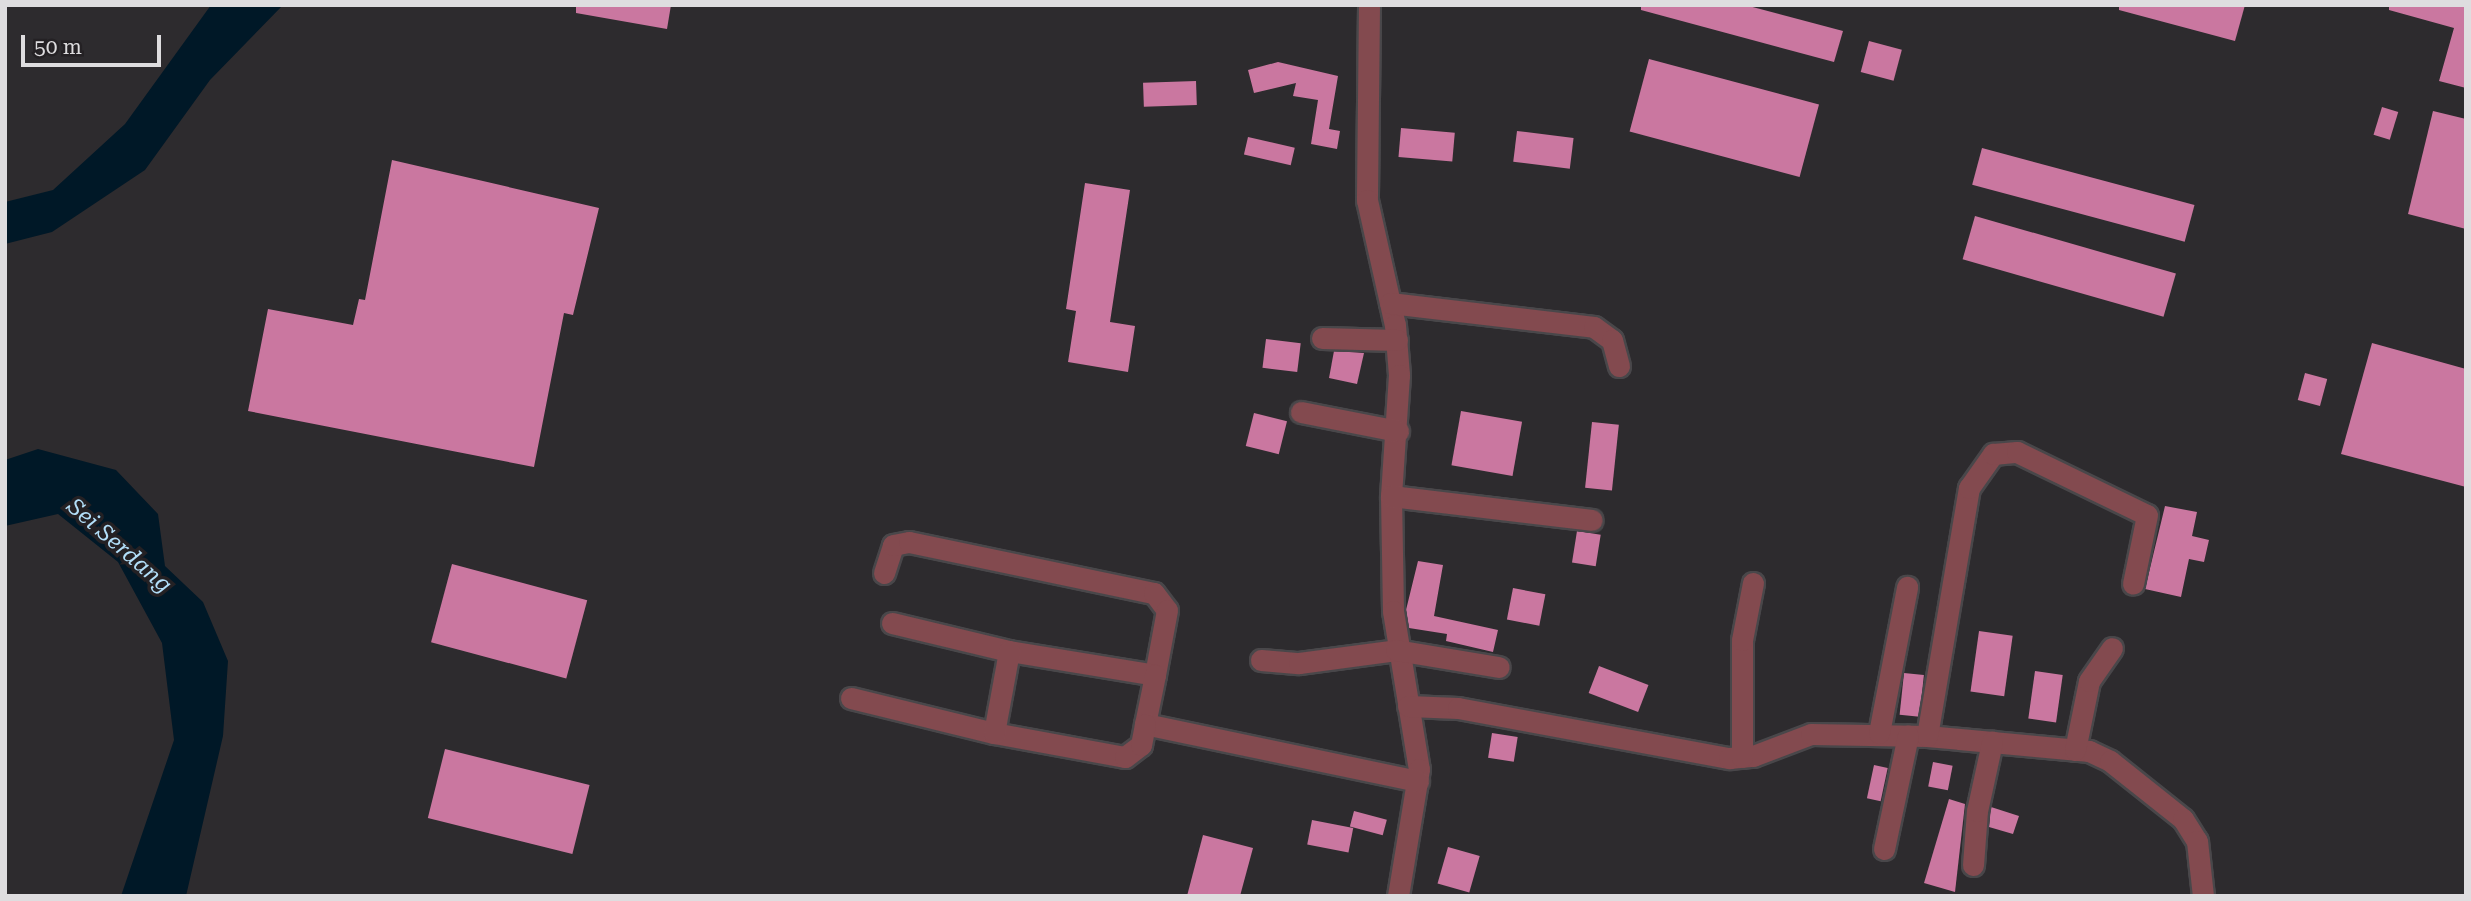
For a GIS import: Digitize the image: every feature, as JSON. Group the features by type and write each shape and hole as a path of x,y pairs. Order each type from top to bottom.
{"street":[{"path":"1369,5 1366,191 1397,340 1398,430 1391,496 1396,650 1408,706 1418,781 1398,896"},
{"path":"1390,303 1594,327 1612,340 1619,366"},
{"path":"1322,338 1397,340"},
{"path":"1301,412 1398,430"},
{"path":"1884,849 1917,735 1969,488 1993,454 2017,452 2147,515 2133,584"},
{"path":"1391,496 1592,520"},
{"path":"851,698 994,733 1125,757 1141,745 1167,610 1154,593 909,542 893,545 884,573"},
{"path":"1742,757 1742,640 1753,583"},
{"path":"1879,733 1907,587"},
{"path":"892,623 1009,651 1155,674"},
{"path":"2076,750 2089,681 2112,648"},
{"path":"1261,660 1299,663 1396,650 1499,667"},
{"path":"994,733 1009,651"},
{"path":"1408,706 1446,706 1742,757 1811,734 1917,735 2076,750 2110,761 2183,819 2197,841 2203,896"},
{"path":"1145,724 1418,781"},
{"path":"1973,865 1977,811 1992,742"}],"water":[{"path":"211,5 283,5 210,80 145,170 52,232 5,244 5,202 53,190 125,124"},
{"name":"Sei Serdang","path":"38,449 116,470 158,514 165,566 203,602 228,661 223,736 186,896 121,896 174,740 162,643 118,562 58,514 5,526 5,460"}],"building":[{"path":"576,5 671,5 667,29 576,13"},
{"path":"1641,5 1745,5 1843,31 1834,62 1641,10"},
{"path":"2119,5 2245,5 2235,41 2119,10"},
{"path":"2389,5 2466,5 2466,88 2439,81 2454,28 2389,10"},
{"path":"1869,41 1902,50 1894,81 1861,72"},
{"path":"1649,59 1819,105 1800,177 1630,131"},
{"path":"1278,62 1338,76 1329,129 1340,131 1337,149 1311,144 1318,100 1293,96 1296,83 1254,93 1248,70"},
{"path":"1196,81 1197,105 1144,107 1143,83"},
{"path":"2382,107 2398,112 2390,140 2374,135"},
{"path":"2433,111 2466,119 2466,229 2408,214"},
{"path":"1401,128 1455,133 1452,162 1398,157"},
{"path":"1517,131 1574,138 1570,169 1513,162"},
{"path":"1248,137 1295,148 1291,165 1244,155"},
{"path":"1982,148 2195,205 2185,242 1972,185"},
{"path":"392,160 599,208 573,315 564,313 534,467 248,411 268,309 353,325 359,299 365,300"},
{"path":"1085,183 1130,190 1110,322 1135,326 1128,372 1068,362 1076,311 1066,309"},
{"path":"1975,216 2176,274 2164,317 1963,259"},
{"path":"1266,339 1301,343 1297,372 1262,368"},
{"path":"2372,343 2466,369 2466,487 2341,454"},
{"path":"1334,351 1364,353 1357,384 1329,378"},
{"path":"2305,373 2327,379 2320,406 2298,400"},
{"path":"1461,411 1522,422 1513,476 1451,465"},
{"path":"1254,413 1287,421 1279,454 1246,446"},
{"path":"1592,422 1619,425 1612,490 1585,488"},
{"path":"2165,506 2197,512 2192,536 2209,540 2204,562 2189,559 2181,597 2145,589"},
{"path":"1577,531 1601,535 1596,566 1572,563"},
{"path":"1418,561 1443,565 1434,616 1498,630 1493,652 1446,641 1447,634 1409,628 1406,610"},
{"path":"452,564 587,600 566,678 431,642"},
{"path":"1513,588 1545,594 1539,626 1507,619"},
{"path":"1979,631 2013,636 2004,696 1971,691"},
{"path":"1599,666 1648,685 1638,712 1589,693"},
{"path":"2035,671 2063,675 2056,722 2028,719"},
{"path":"1904,673 1924,675 1920,717 1900,715"},
{"path":"1492,733 1518,737 1514,762 1488,758"},
{"path":"445,749 590,785 572,854 428,818"},
{"path":"1933,762 1953,766 1948,790 1928,787"},
{"path":"1874,765 1888,768 1881,801 1867,798"},
{"path":"1949,799 1965,804 1955,892 1924,883"},
{"path":"1991,807 2019,816 2013,834 1989,827"},
{"path":"1354,811 1387,820 1383,835 1350,826"},
{"path":"1312,820 1353,828 1348,853 1307,845"},
{"path":"1203,835 1253,848 1240,896 1187,896"},
{"path":"1448,847 1480,856 1469,893 1438,884"}]}
